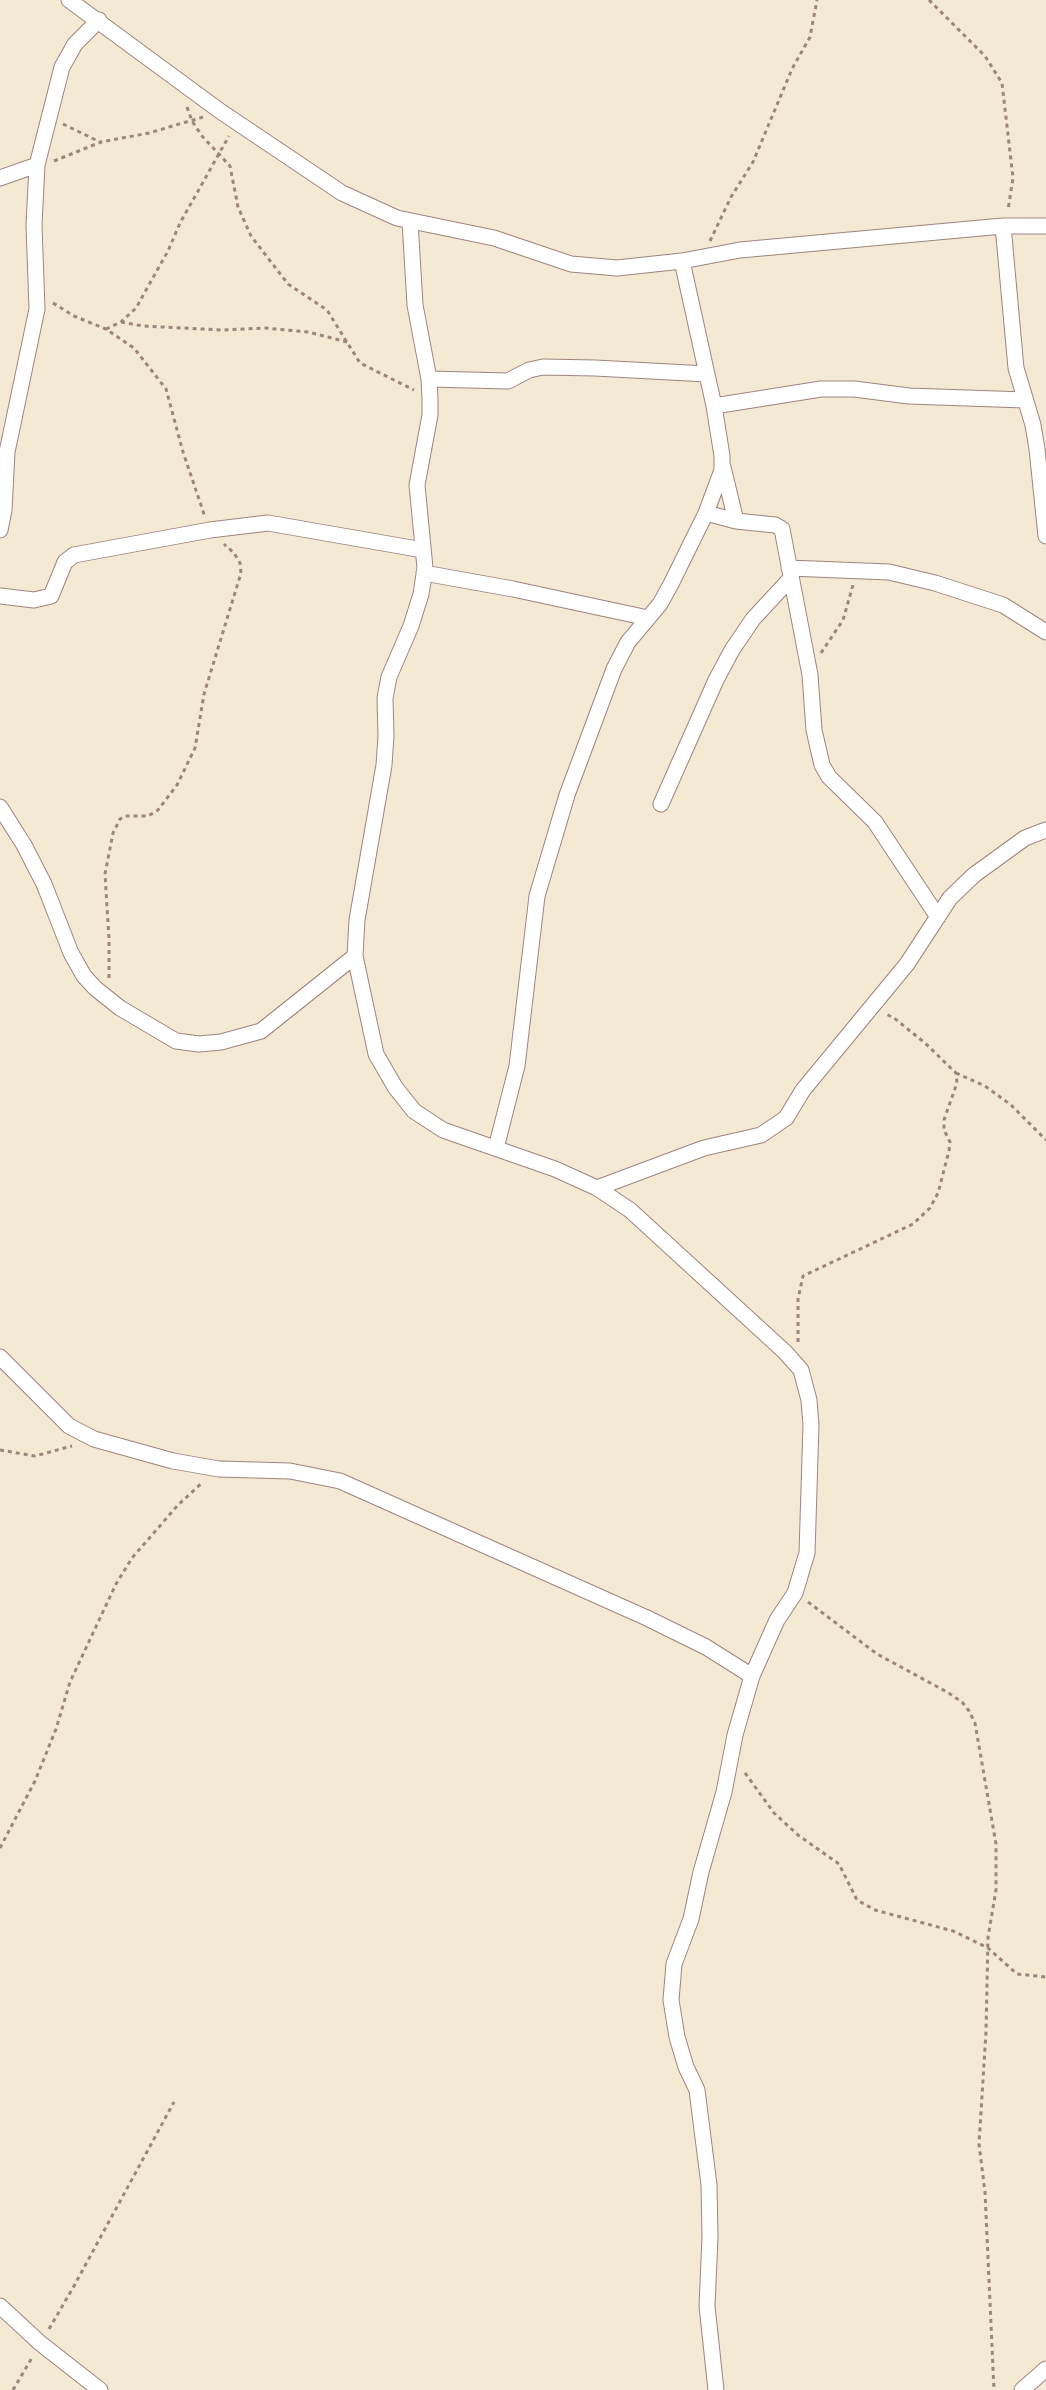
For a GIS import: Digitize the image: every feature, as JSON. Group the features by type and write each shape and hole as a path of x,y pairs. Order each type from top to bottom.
{"street":[{"path":"68,0 99,20 185,87 342,193 370,208 410,221 494,238 571,264 589,267 623,268 740,250 1005,226 1046,226"},
{"path":"0,530 4,510 7,452 37,309 34,224 37,165 62,67 75,44 99,20"},
{"path":"0,178 37,165"},
{"path":"410,221 415,304 429,379 430,399 430,415 417,485 424,573 421,594 411,626 389,677 385,698 384,764 357,920 355,956 376,1054 395,1087 414,1111 443,1130 555,1169 597,1188 630,1210 785,1352 801,1370 810,1400 812,1425 807,1554 795,1593 777,1620 752,1676 714,1829 701,1872 691,1920 674,1964 671,2000 679,2045 686,2067 697,2090 709,2185 710,2237 707,2306 716,2390"},
{"path":"1005,226 1016,368 1037,449 1046,536"},
{"path":"682,260 714,406 723,465 736,521"},
{"path":"429,379 508,381 528,370 543,367 707,374"},
{"path":"714,406 821,389 841,389 909,396 1025,400"},
{"path":"496,1148 517,1066 528,958 540,880 567,795 614,669 628,642 648,618 671,584 706,513 723,465"},
{"path":"706,513 736,521 779,526 783,533 789,573 810,675 814,730 822,766 829,777 875,822 938,918"},
{"path":"0,596 34,600 51,596 65,562 74,555 210,530 268,524 423,550"},
{"path":"661,804 716,680 732,650 753,619 789,573 857,570 888,572 935,583 1003,605 1046,632"},
{"path":"424,573 513,589 648,618"},
{"path":"0,807 24,845 44,884 77,964 95,988 148,1026 176,1041 199,1044 221,1042 261,1031 355,956"},
{"path":"597,1188 704,1148 762,1135 786,1118 803,1090 907,964 950,898 974,876 1025,838 1046,830"},
{"path":"0,1357 70,1426 94,1439 173,1461 219,1469 290,1470 340,1481 647,1618 706,1647 752,1676"},
{"path":"0,2306 40,2343 100,2390"},
{"path":"1022,2390 1046,2369"}],"path":[{"path":"702,257 731,197 753,162 792,70 810,37 817,0"},
{"path":"929,0 985,56 1002,83 1013,178 1005,226"},
{"path":"185,87 188,110 192,121 230,166 238,207 251,236 292,288 327,310 360,363 430,399"},
{"path":"37,165 58,160 101,142 149,133 220,111"},
{"path":"48,116 101,142"},
{"path":"106,329 121,322 136,308 168,251 180,223 237,122"},
{"path":"37,293 74,316 106,329 134,348 166,389 183,452 210,530 234,553 240,563 241,573 204,694 195,748 177,785 154,814 125,816 120,819 113,833 105,874 110,939 108,998"},
{"path":"121,322 143,326 222,330 265,328 308,332 348,342"},
{"path":"810,675 843,620 857,570"},
{"path":"801,1370 798,1306 800,1282 803,1276 913,1224 930,1208 938,1192 949,1151 950,1142 944,1130 944,1120 957,1083 956,1073 951,1066 894,1018 871,1008"},
{"path":"956,1073 986,1086 1011,1105 1046,1140"},
{"path":"0,1450 35,1456 48,1454 94,1439"},
{"path":"0,1848 35,1781 56,1729 70,1682 116,1584 132,1558 178,1505 219,1469"},
{"path":"795,1593 877,1654 947,1692 969,1711 975,1723 988,1788 996,1844 996,1890 988,1937 986,2032 979,2144 985,2192 994,2390"},
{"path":"733,1753 746,1775 774,1813 798,1834 839,1864 857,1900 876,1910 953,1932 988,1948 1017,1974 1030,1977 1046,1977"},
{"path":"12,2390 74,2286 174,2102"}]}
